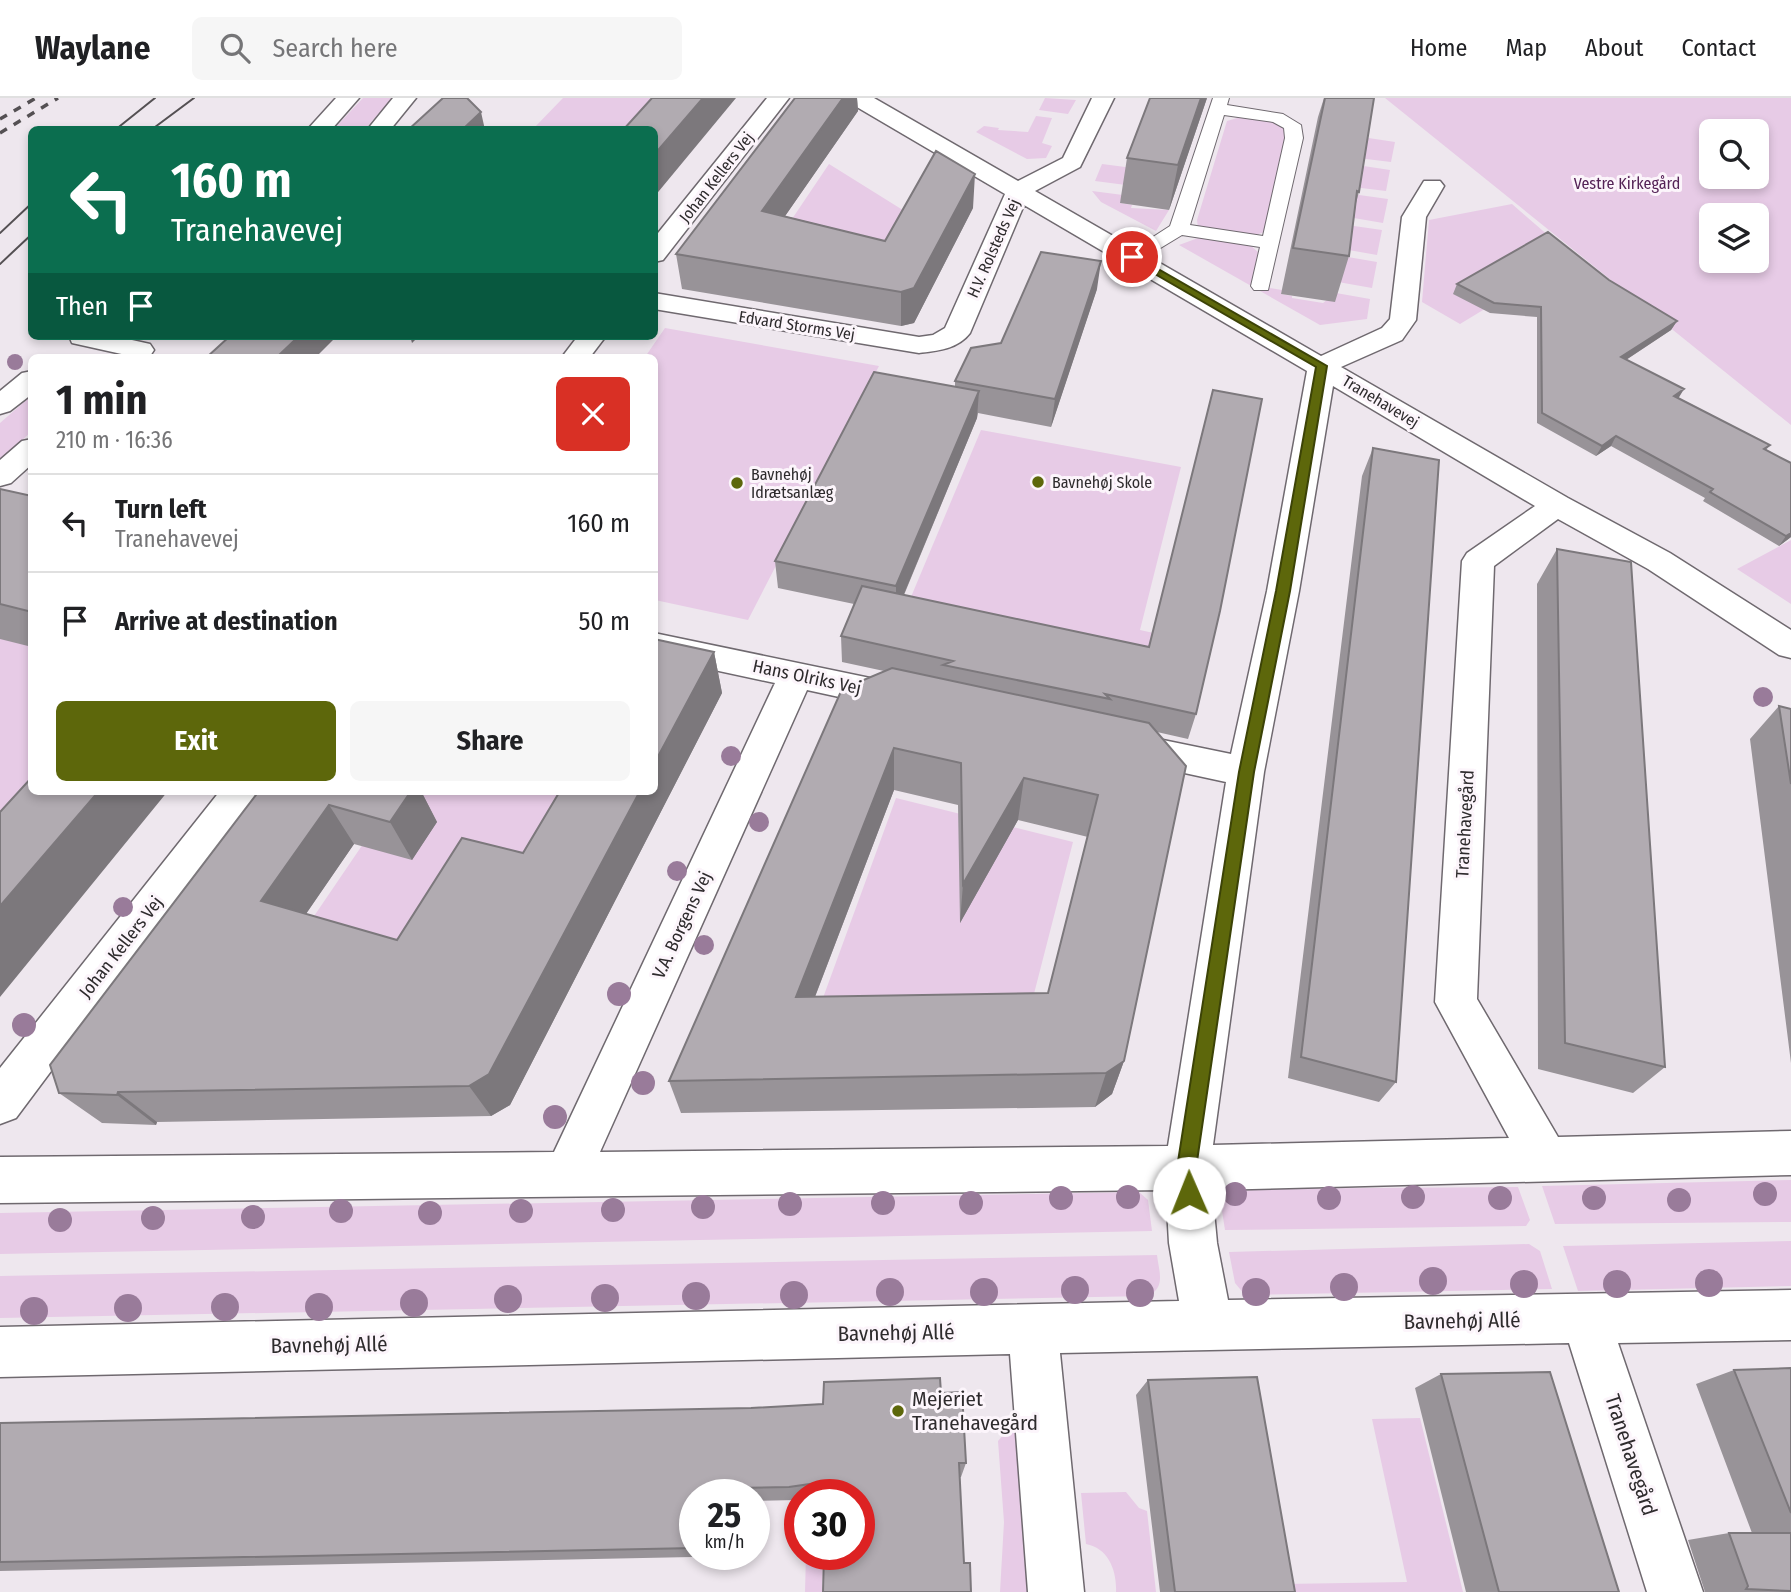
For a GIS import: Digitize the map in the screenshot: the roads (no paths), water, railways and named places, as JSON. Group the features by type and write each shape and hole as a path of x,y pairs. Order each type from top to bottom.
{"street":[{"path":"322,126 348,98"},
{"path":"381,126 405,98"},
{"name":"Johan Kellers Vej","path":"658,250 778,98"},
{"name":"Tranehavevej","path":"858,98 1659,561 1791,646"},
{"name":"H.V. Rolsteds Vej","path":"940,342 956,333 1018,191 1072,162 1103,98"},
{"path":"1208,1325 1193,1243 1187,1168 1246,772 1283,591 1322,366 1392,334 1403,320 1414,217 1432,186"},
{"name":"Edvard Storms Vej","path":"658,302 919,345 940,342"},
{"path":"578,354 589,340"},
{"path":"77,341 143,348"},
{"path":"0,405 28,382"},
{"path":"4,491 28,454"},
{"name":"Tranehavegård","path":"1546,1160 1456,1002 1478,561 1558,505"},
{"name":"Hans Olriks Vej","path":"658,646 933,705"},
{"name":"V.A. Borgens Vej","path":"567,1174 796,675"},
{"path":"1096,740 1246,772"},
{"name":"Johan Kellers Vej","path":"0,1103 238,795"},
{"path":"0,1180 1187,1168 1791,1153"},
{"name":"Bavnehøj Allé","path":"0,1352 1791,1315"},
{"name":"Tranehavegård","path":"1586,1319 1675,1592"},
{"path":"1033,1330 1056,1592"}],"lane":[{"path":"1179,229 1219,103 1277,118 1293,125 1293,138 1261,286"},
{"path":"1132,257 1179,229 1270,243"}],"tram line":[{"path":"120,126 155,98"},
{"path":"156,126 194,98"},
{"path":"0,233 28,207"},
{"path":"0,264 28,238"}],"railway":[{"path":"0,119 36,98"},
{"path":"0,133 58,98"}],"place":[{"name":"Bavnehøj Skole","path":"1038,482"},
{"name":"Bavnehøj Idrætsanlæg","path":"737,483"},
{"name":"Mejeriet Tranehavegård","path":"898,1411"}],"park label":[{"name":"Vestre Kirkegård","path":"1627,183"}]}
